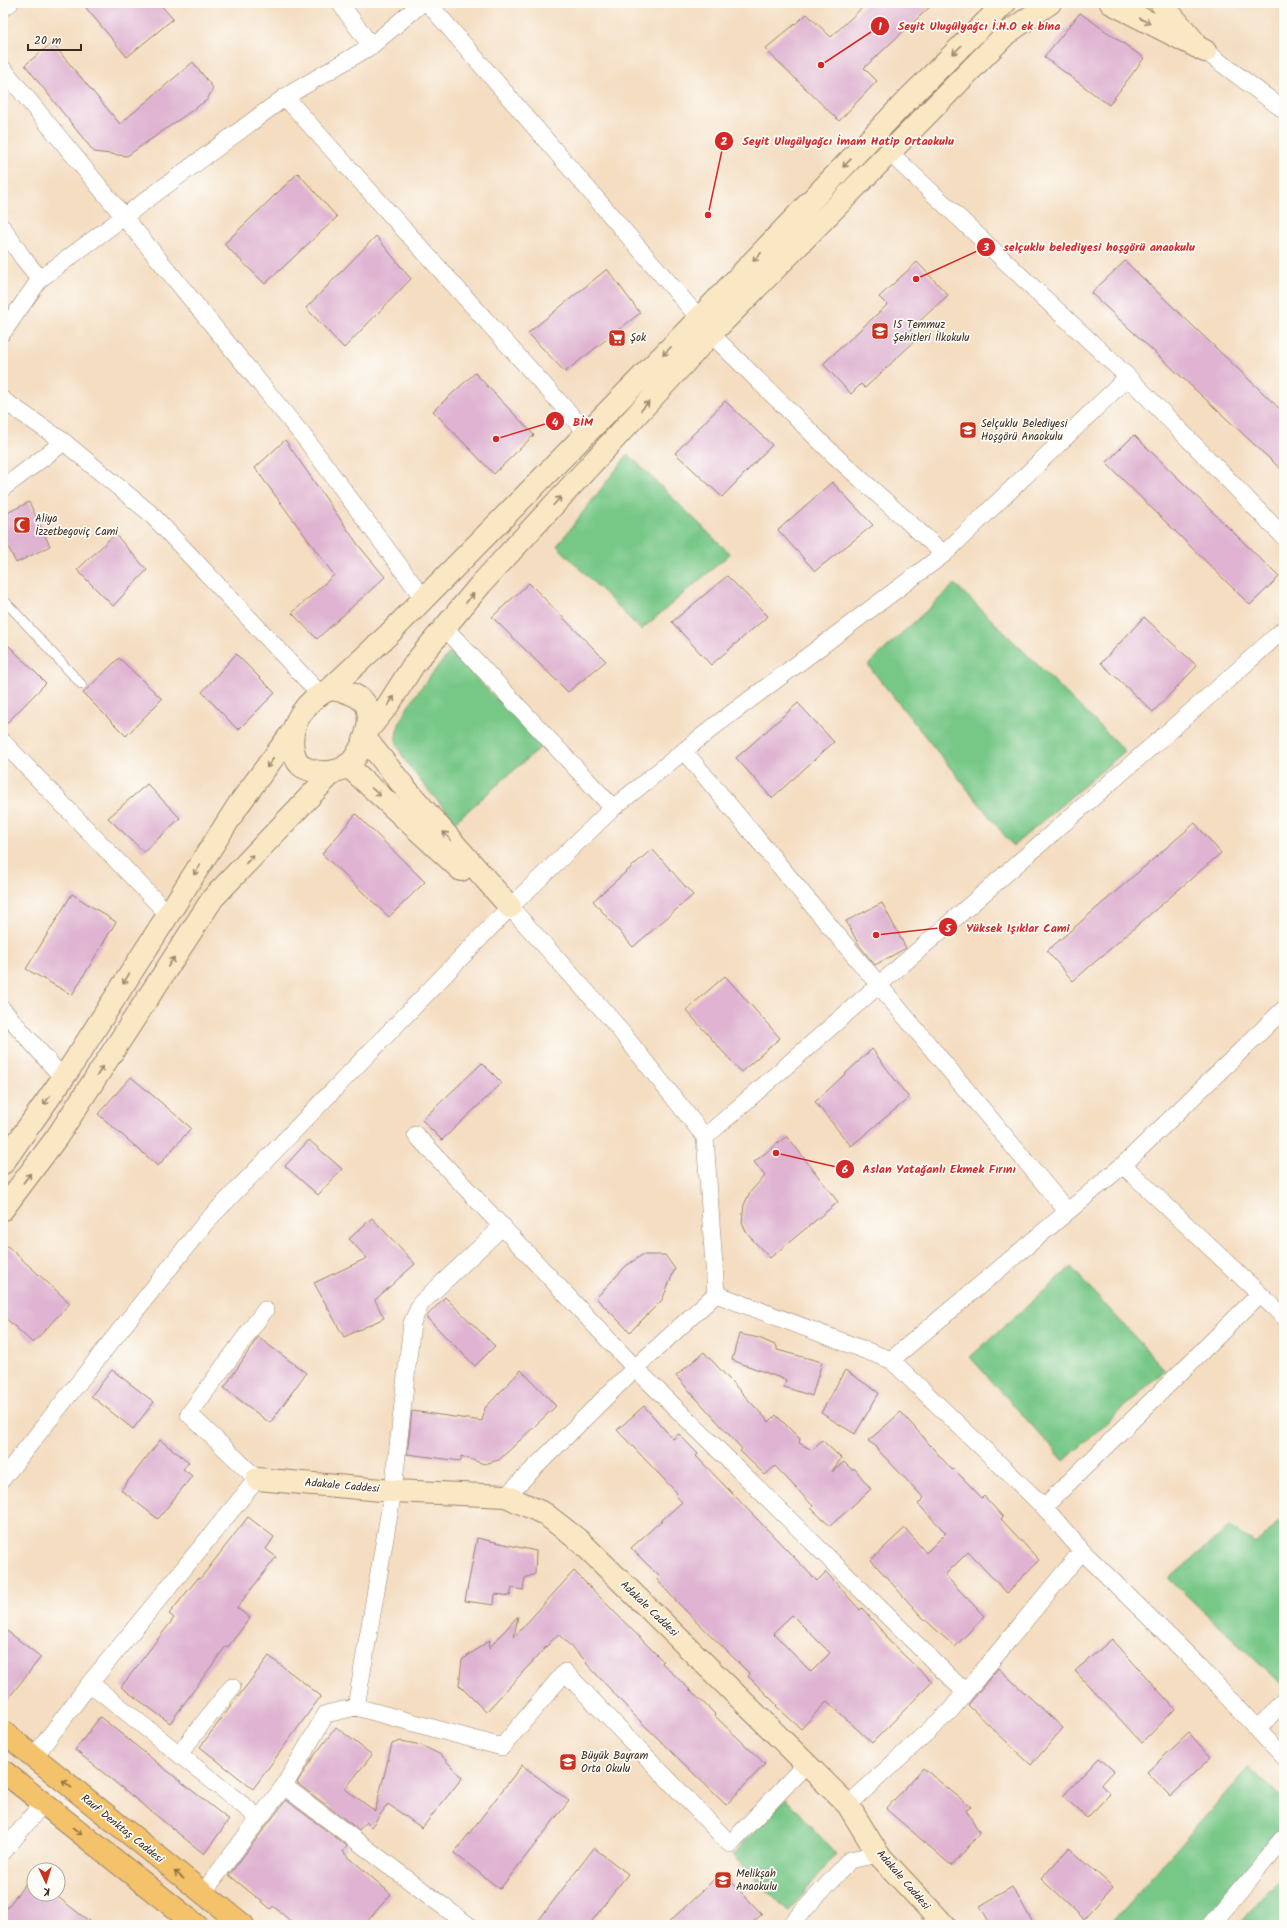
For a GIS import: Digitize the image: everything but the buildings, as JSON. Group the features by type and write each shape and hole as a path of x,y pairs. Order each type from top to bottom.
{"main road":[{"name":"Rauf Denktaş Caddesi","path":"3,1732 202,1894 243,1925"},
{"path":"3,1771 196,1925"}],"street":[{"path":"3,8 10,3"},
{"path":"340,3 371,46"},
{"path":"3,332 40,279 180,173 285,97 371,46 422,3"},
{"path":"428,3 705,326 834,455 944,554"},
{"path":"366,735 388,705 414,664 481,584 705,326 909,98 1005,3"},
{"path":"510,907 464,873 340,768 315,771 302,766 294,755 292,742 294,726 303,710 424,599 586,433 705,326 890,153 1006,34 1050,3"},
{"path":"1111,3 1205,52"},
{"path":"1161,3 1184,31 1205,52 1284,110"},
{"path":"3,69 125,216 304,437 424,599"},
{"path":"285,97 586,433"},
{"path":"890,153 1128,377 1284,537"},
{"path":"3,228 23,258 40,279"},
{"path":"3,1478 204,1223 510,907 613,808 716,724 944,554 1128,377"},
{"path":"3,400 64,442 151,514 325,691 356,695 365,704 369,715 366,735 361,750 340,768 213,898 57,1137 3,1209"},
{"path":"3,488 64,442"},
{"path":"445,628 613,808"},
{"path":"706,1137 1284,629"},
{"path":"3,1163 63,1078 240,804 293,731"},
{"path":"366,735 406,789 611,1019 706,1137 716,1294"},
{"path":"3,742 168,914"},
{"path":"684,751 1067,1211"},
{"path":"892,1360 1123,1165 1284,1009"},
{"path":"3,1010 63,1078"},
{"path":"416,1135 635,1368 966,1692"},
{"path":"1123,1165 1284,1318"},
{"path":"356,1707 393,1490 412,1323 421,1303 503,1226"},
{"path":"716,1294 892,1360 1044,1507 1082,1551 1199,1666 1284,1758"},
{"path":"506,1496 635,1368 716,1294"},
{"path":"1044,1507 1259,1294"},
{"path":"34,1757 90,1683 258,1479 189,1414 265,1310"},
{"name":"Adakale Caddesi","path":"258,1479 393,1490 506,1496 545,1514 581,1542 848,1805 878,1854 944,1925"},
{"path":"848,1805 950,1711 1082,1551"},
{"path":"202,1894 284,1786 326,1714 356,1707 502,1747 565,1672 730,1844 807,1763"},
{"path":"90,1683 259,1818"},
{"path":"179,1754 232,1687"},
{"path":"1258,1729 1284,1700"},
{"path":"284,1786 468,1925"},
{"path":"3,1852 42,1803"},
{"path":"1211,1925 1284,1838"},
{"path":"790,1925 850,1860 878,1854"}],"lane":[{"path":"3,599 82,685"}],"green space":[{"path":"628,454 730,554 641,630 557,546"},
{"path":"955,584 1125,751 1013,846 868,665"},
{"path":"450,652 543,745 456,821 420,780 403,757 396,737 398,727 410,704 426,681"},
{"path":"1071,1267 1165,1370 1064,1461 970,1357"},
{"path":"1284,1517 1284,1683 1282,1685 1169,1579 1229,1527 1256,1544"},
{"path":"1248,1768 1284,1799 1284,1833 1203,1925 1109,1925"},
{"path":"786,1799 836,1854 788,1912 732,1855"},
{"path":"1284,1872 1284,1925 1238,1925"}],"place":[{"name":"Seyit Ulugülyağcı İ.H.O ek bina","path":"821,65"},
{"name":"Seyit Ulugülyağcı İmam Hatip Ortaokulu","path":"708,215"},
{"name":"selçuklu belediyesi hoşgörü anaokulu","path":"916,279"},
{"name":"15 Temmuz Şehitleri İlkokulu","path":"880,331"},
{"name":"Şok","path":"617,338"},
{"name":"Selçuklu Belediyesi Hoşgörü Anaokulu","path":"968,430"},
{"name":"BİM","path":"496,439"},
{"name":"Aliya İzzetbegoviç Cami","path":"22,525"},
{"name":"Yüksek Işıklar Cami","path":"876,935"},
{"name":"Aslan Yatağanlı Ekmek Fırını","path":"776,1153"},
{"name":"Büyük Bayram Orta Okulu","path":"568,1762"},
{"name":"Melikşah Anaokulu","path":"723,1880"}]}
